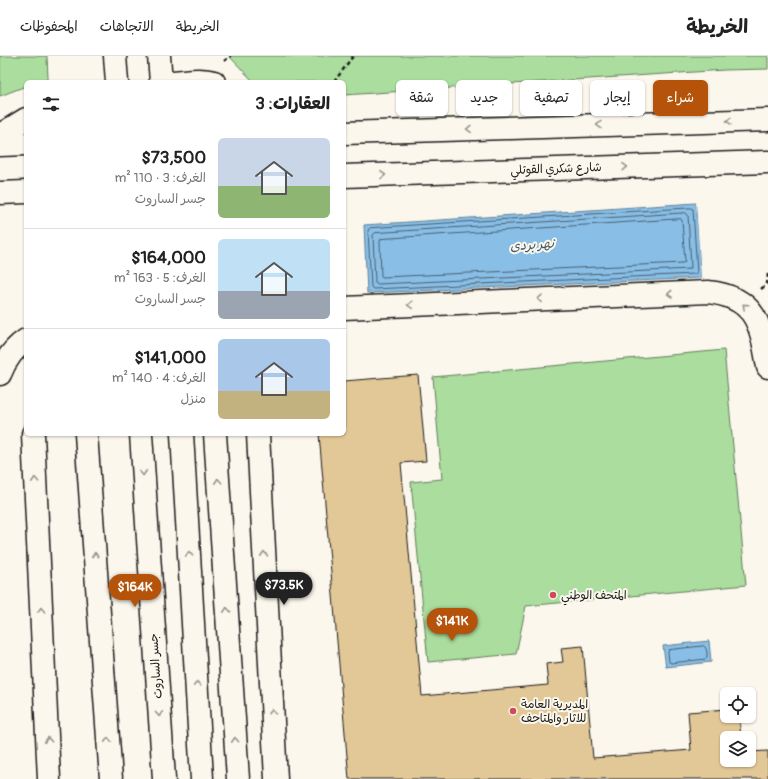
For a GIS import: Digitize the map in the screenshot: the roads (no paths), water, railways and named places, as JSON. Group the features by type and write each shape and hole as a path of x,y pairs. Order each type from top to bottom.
{"main road":[{"path":"115,56 117,80"},
{"path":"159,56 161,80"},
{"path":"196,80 208,80"},
{"path":"0,135 24,120"},
{"path":"346,133 768,120"},
{"path":"0,145 24,144"},
{"name":"شارع شكري القوتلي","path":"346,176 768,162"},
{"path":"0,193 24,192"},
{"path":"346,308 708,292 721,293 733,297 744,304 759,324 763,336 768,367"},
{"path":"0,374 3,366 12,353 24,342"},
{"path":"33,436 50,779"},
{"path":"86,436 111,779"},
{"name":"جسر الساروت","path":"141,436 164,779"},
{"path":"182,436 202,779"},
{"path":"215,436 238,779"},
{"path":"258,436 276,779"}],"water":[{"name":"نهر بردى","path":"696,203 701,278 367,293 364,225"},
{"path":"709,641 711,662 666,667 663,646"}],"place":[{"name":"المتحف الوطني","path":"553,595"},
{"name":"المديرية العامة للاثار والمتاحف","path":"513,711"}]}
